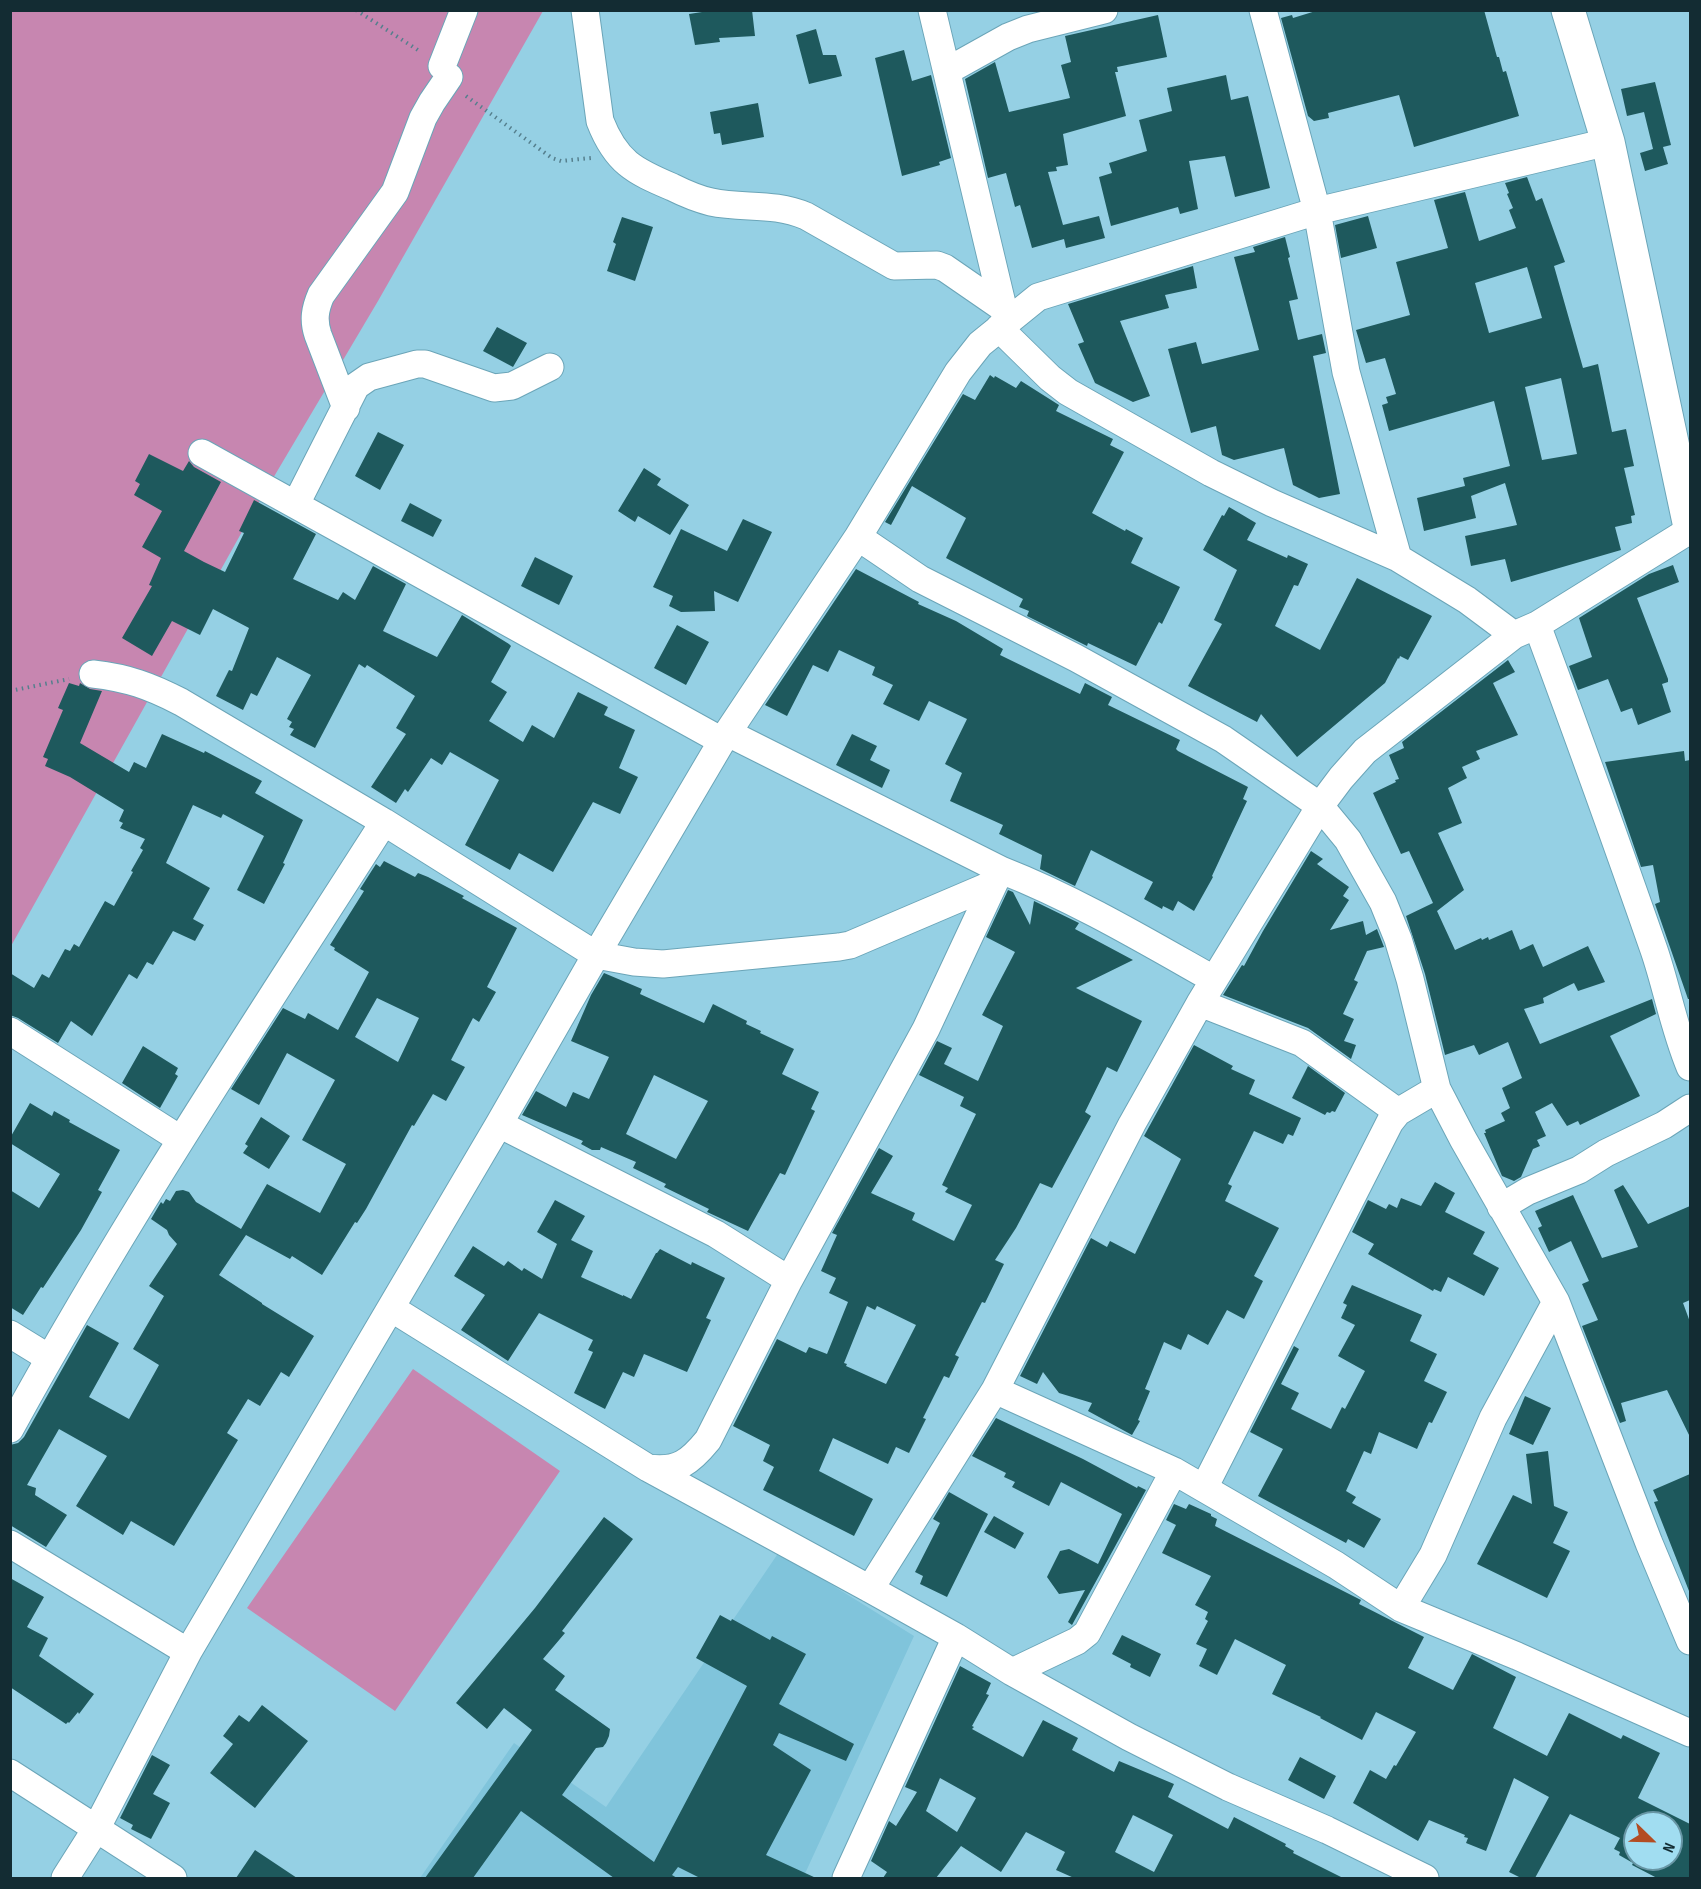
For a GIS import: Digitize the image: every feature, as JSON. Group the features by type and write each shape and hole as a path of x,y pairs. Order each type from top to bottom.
{"main road":[{"path":"1568,10 1608,142 1689,512"}],"street":[{"path":"346,408 318,335 315,324 316,307 321,295 395,192 423,118 445,71 465,10"},
{"path":"585,10 600,121 605,134 620,155 640,174 711,202 794,211 807,216 894,266 937,265 945,268 1003,319 1050,378 1068,392 1211,473 1272,503 1398,558 1467,600 1525,630 1592,771 1654,948 1682,1047 1690,1067"},
{"path":"932,10 1003,319"},
{"path":"947,71 1028,29 1104,10"},
{"path":"1263,10 1317,211 1346,372 1398,558"},
{"path":"65,1878 96,1829 188,1652 500,1124 596,955 725,737 858,537 958,372 980,344 1003,319 1038,297 1317,211 1608,142"},
{"path":"296,504 356,386 362,380 417,364 429,365 499,388 512,386 550,367"},
{"path":"202,453 725,737 997,877 1042,886 1213,979"},
{"path":"870,1589 995,1390 1127,1135 1213,979 1320,806 1341,778 1365,752 1525,630 1689,512"},
{"path":"858,537 920,579 1076,658 1223,739 1320,806 1348,840 1383,902 1398,939 1437,1089 1501,1208 1556,1302 1649,1543 1690,1641"},
{"path":"93,674 113,676 148,685 181,702 384,822 596,955 634,962 663,964 850,945 997,877"},
{"path":"10,1429 49,1358 180,1139 384,822"},
{"path":"648,1468 674,1468 695,1456 708,1440 789,1280 926,1029 997,877"},
{"path":"1200,1003 1302,1043 1398,1112"},
{"path":"10,1031 180,1139"},
{"path":"1204,1488 1390,1122 1398,1112 1437,1089"},
{"path":"1501,1208 1528,1191 1579,1170 1606,1153 1664,1125 1690,1108"},
{"path":"500,1124 716,1234 789,1280"},
{"path":"1401,1608 1433,1556 1493,1418 1556,1302"},
{"path":"391,1308 648,1468 956,1637 1012,1672 1129,1737 1218,1782 1327,1830 1425,1878"},
{"path":"10,1334 49,1358"},
{"path":"995,1390 1174,1470 1336,1565 1401,1608 1517,1656 1690,1733"},
{"path":"1012,1672 1077,1641 1087,1633 1174,1470"},
{"path":"10,1544 188,1652"},
{"path":"846,1878 956,1637"},
{"path":"10,1773 172,1878"}],"path":[{"path":"356,10 445,71 454,87 552,158 561,161 620,155"},
{"path":"10,691 93,674"}],"shaded area":[{"path":"11,11 543,11 378,301 253,512 11,946"},
{"path":"413,1369 560,1471 395,1711 247,1608"},
{"path":"779,1552 914,1636 803,1878 420,1878 514,1743 606,1807"}],"building":[{"path":"715,10 752,10 755,36 719,38 720,42 695,45 689,14"},
{"path":"1319,10 1484,10 1497,57 1499,57 1503,72 1506,71 1519,116 1414,147 1399,95 1328,113 1329,118 1314,121 1308,116 1281,18 1292,15 1293,18"},
{"path":"1158,15 1167,57 1117,67 1118,72 1115,72 1126,116 1063,134 1068,165 1056,167 1057,171 1048,172 1063,225 1099,216 1105,238 1066,248 1064,239 1032,248 1020,205 1015,207 1006,173 988,178 965,79 995,62 1009,112 1070,98 1061,65 1071,62 1065,36"},
{"path":"816,29 823,55 836,55 842,76 809,84 796,35"},
{"path":"904,50 912,81 931,75 951,158 939,162 940,165 902,176 875,58"},
{"path":"1226,75 1231,100 1248,96 1270,188 1235,197 1225,156 1189,161 1198,209 1180,214 1178,207 1111,226 1099,177 1112,173 1109,163 1147,151 1139,120 1172,111 1167,88"},
{"path":"1655,82 1671,145 1663,147 1668,164 1645,171 1640,153 1653,149 1644,112 1627,116 1621,89"},
{"path":"758,103 764,137 722,145 720,133 714,134 710,112"},
{"path":"1527,177 1536,201 1542,198 1565,262 1554,266 1583,368 1598,364 1612,432 1626,429 1634,466 1624,468 1635,515 1631,516 1632,523 1615,527 1621,550 1511,582 1505,559 1471,566 1465,536 1517,525 1505,483 1471,496 1476,518 1424,531 1417,498 1465,486 1463,478 1510,466 1494,401 1389,431 1382,405 1388,403 1386,397 1396,394 1385,358 1366,363 1356,330 1410,315 1396,262 1448,248 1434,200 1465,192 1479,241 1516,228 1509,210 1513,208 1505,183","holes":["1527,267 1542,318 1489,333 1475,283","1561,378 1577,454 1542,460 1525,387"]},
{"path":"1368,216 1377,248 1341,258 1335,225"},
{"path":"622,217 653,227 635,281 607,271 616,244 613,242"},
{"path":"1285,237 1298,299 1289,301 1298,340 1322,334 1326,353 1313,356 1340,494 1319,498 1293,485 1284,448 1234,460 1222,455 1216,426 1191,433 1168,349 1196,342 1202,364 1259,350 1234,257 1255,252 1253,247"},
{"path":"1193,266 1197,288 1165,295 1169,308 1120,321 1150,396 1133,402 1095,383 1078,344 1084,342 1068,304"},
{"path":"497,327 527,343 513,367 483,351"},
{"path":"990,375 1016,388 1021,381 1059,405 1056,411 1113,439 1110,445 1124,452 1092,513 1143,538 1131,563 1180,587 1162,624 1159,622 1136,666 1088,643 1087,646 1027,616 1029,611 1019,607 1023,599 946,558 966,518 912,486 891,525 885,522 963,394 975,400"},
{"path":"378,432 404,445 380,490 355,476"},
{"path":"149,454 183,471 189,461 194,467 221,482 184,551 204,562 225,572 244,533 239,531 254,500 316,534 293,579 338,600 343,592 355,600 373,566 406,584 383,631 437,657 462,615 509,644 511,646 491,682 507,692 489,721 523,742 532,725 554,738 578,692 608,707 604,715 635,730 619,768 638,777 620,814 593,802 553,872 519,853 510,870 465,845 499,780 450,752 442,765 431,758 408,792 405,789 396,803 371,787 406,734 396,728 415,696 367,665 365,668 359,664 315,748 290,735 294,729 289,727 292,722 287,719 311,675 277,657 257,696 251,693 243,710 216,696 229,670 232,671 249,628 213,609 200,635 172,621 152,656 122,638 152,586 149,585 161,558 142,547 162,511 134,495 140,484 135,481"},
{"path":"644,468 661,479 657,485 689,505 670,535 638,516 635,522 618,511"},
{"path":"410,503 442,520 433,537 401,521"},
{"path":"1229,507 1256,523 1247,540 1287,558 1288,555 1308,564 1298,586 1294,585 1275,626 1320,650 1357,578 1432,616 1408,660 1400,656 1385,683 1297,757 1261,714 1257,722 1188,686 1222,624 1214,620 1237,570 1203,550 1222,515 1224,516"},
{"path":"743,519 772,532 738,602 714,591 715,611 681,612 669,606 673,596 653,587 681,529 727,551"},
{"path":"535,557 573,576 559,605 521,586"},
{"path":"1673,565 1679,582 1637,598 1668,679 1668,682 1662,684 1671,712 1638,725 1632,708 1621,712 1608,679 1578,690 1569,666 1592,657 1579,618 1649,574"},
{"path":"856,569 919,602 918,604 956,621 1003,649 1000,655 1080,694 1085,683 1112,697 1108,705 1180,740 1176,749 1178,751 1248,787 1243,799 1247,801 1213,877 1194,911 1178,901 1173,911 1163,906 1162,909 1144,899 1153,882 1091,850 1075,886 1040,869 1042,855 999,834 1003,825 950,801 962,773 945,764 967,719 929,701 919,721 883,704 893,685 872,675 875,667 839,650 828,672 813,665 787,716 765,705"},
{"path":"677,625 709,642 686,685 654,668"},
{"path":"1508,660 1515,672 1493,683 1518,735 1476,751 1480,759 1462,767 1467,778 1448,788 1462,823 1438,833 1464,890 1437,911 1455,950 1481,938 1482,940 1488,937 1489,940 1512,930 1520,950 1533,944 1543,967 1588,946 1605,982 1578,991 1574,983 1543,998 1544,1003 1524,1009 1540,1044 1652,999 1656,1014 1610,1036 1640,1096 1580,1125 1578,1121 1567,1126 1552,1103 1535,1112 1546,1136 1537,1140 1540,1146 1533,1149 1521,1177 1514,1181 1502,1176 1484,1133 1486,1133 1485,1130 1505,1121 1501,1113 1510,1108 1502,1088 1522,1078 1508,1042 1479,1055 1474,1045 1445,1055 1425,974 1406,916 1433,903 1409,851 1401,854 1373,793 1399,779 1389,755 1404,748 1402,742"},
{"path":"69,683 79,686 80,683 90,689 102,691 80,743 129,772 134,762 146,768 162,734 204,753 205,751 262,781 255,793 303,820 283,863 285,864 264,904 237,890 264,836 223,814 221,818 193,805 166,863 210,888 193,919 204,925 195,941 173,931 153,965 147,962 137,979 129,974 92,1036 71,1021 58,1043 10,1015 10,973 34,988 42,974 49,978 65,949 70,951 74,944 79,947 105,901 114,906 133,872 131,871 143,850 140,848 145,839 120,828 123,823 119,821 124,810 70,777 45,766 48,759 43,757 63,710 58,708"},
{"path":"852,734 877,746 870,760 890,770 882,788 836,765"},
{"path":"1684,751 1685,761 1690,760 1690,999 1688,999 1655,904 1660,902 1653,865 1641,867 1605,762"},
{"path":"1311,851 1323,859 1317,864 1349,887 1343,896 1349,900 1330,930 1363,921 1366,935 1377,929 1384,947 1367,951 1354,980 1358,982 1343,1014 1354,1019 1344,1041 1356,1045 1351,1059 1308,1028 1223,995 1242,965 1244,966"},
{"path":"384,861 415,877 418,873 428,877 517,928 487,987 496,992 479,1022 473,1018 451,1060 465,1067 446,1101 433,1094 414,1126 412,1125 366,1209 357,1223 355,1222 322,1275 292,1256 290,1259 246,1235 219,1275 314,1336 289,1377 281,1372 260,1406 248,1399 227,1433 238,1440 174,1546 131,1521 123,1535 76,1506 107,1456 59,1429 27,1485 36,1488 35,1495 67,1515 46,1547 10,1525 10,1445 18,1443 24,1437 87,1325 119,1343 89,1397 129,1419 159,1365 133,1349 164,1296 149,1286 177,1244 167,1230 151,1219 161,1202 163,1204 166,1199 170,1201 176,1191 189,1192 196,1202 241,1229 267,1184 320,1213 346,1164 302,1140 335,1080 287,1053 259,1105 231,1089 283,1008 305,1019 308,1013 338,1030 369,972 334,950 335,948 330,945 364,891 360,889 376,864 380,867","holes":["377,998 419,1018 398,1062 355,1037"]},
{"path":"1008,890 1013,892 1030,925 1034,901 1079,923 1075,929 1133,960 1076,988 1142,1021 1117,1072 1107,1067 1085,1112 1091,1116 1052,1188 1040,1183 1016,1228 995,1260 1004,1264 955,1355 959,1357 949,1378 944,1376 909,1453 896,1447 888,1464 833,1438 819,1471 873,1499 854,1536 763,1490 774,1467 763,1461 770,1445 733,1426 777,1339 806,1353 809,1347 827,1354 848,1302 829,1293 836,1278 821,1271 837,1235 832,1233 879,1148 893,1156 871,1193 915,1213 912,1220 954,1241 972,1205 945,1192 948,1188 942,1185 976,1114 960,1106 964,1097 919,1075 937,1041 952,1048 944,1064 978,1081 1003,1026 982,1015 1015,952 986,937","holes":["867,1306 875,1310 877,1306 916,1325 886,1384 844,1363"]},
{"path":"604,973 642,989 640,994 704,1023 713,1004 747,1021 746,1024 761,1031 760,1033 794,1049 782,1074 819,1092 811,1109 815,1111 785,1175 780,1173 748,1231 707,1212 709,1209 664,1187 666,1184 633,1168 636,1162 601,1147 600,1150 592,1150 581,1144 583,1141 522,1115 536,1091 566,1107 573,1092 589,1099 609,1057 571,1041 591,995","holes":["654,1075 708,1101 676,1159 626,1134"]},
{"path":"1194,1045 1233,1066 1231,1069 1255,1080 1249,1094 1301,1118 1293,1136 1288,1134 1283,1144 1254,1131 1228,1184 1232,1186 1225,1201 1279,1228 1254,1276 1263,1281 1244,1319 1227,1310 1208,1345 1188,1334 1181,1350 1164,1342 1145,1389 1150,1391 1138,1420 1140,1421 1132,1435 1088,1411 1092,1403 1059,1393 1043,1372 1037,1384 1020,1376 1091,1238 1107,1247 1110,1241 1135,1254 1181,1159 1144,1136"},
{"path":"143,1046 178,1068 175,1074 178,1076 160,1108 122,1083"},
{"path":"1308,1066 1345,1093 1335,1112 1327,1112 1325,1115 1292,1098"},
{"path":"30,1103 52,1116 54,1111 70,1120 69,1122 120,1150 98,1190 102,1192 81,1230 23,1315 10,1307 10,1190 39,1208 60,1174 10,1143 10,1138"},
{"path":"261,1117 290,1136 269,1169 243,1153 248,1146 245,1144"},
{"path":"1435,1182 1455,1193 1445,1212 1485,1232 1473,1254 1499,1268 1484,1296 1448,1277 1441,1292 1434,1289 1433,1291 1368,1254 1374,1244 1352,1232 1368,1200 1386,1209 1389,1204 1397,1208 1401,1198 1421,1206"},
{"path":"1623,1185 1648,1224 1690,1206 1690,1300 1683,1303 1690,1322 1690,1437 1667,1390 1621,1403 1626,1421 1620,1423 1582,1326 1598,1320 1582,1284 1589,1281 1571,1241 1549,1252 1538,1228 1542,1226 1535,1211 1573,1195 1602,1258 1638,1247 1614,1190"},
{"path":"555,1200 585,1216 571,1240 593,1251 581,1277 631,1299 660,1249 691,1265 692,1262 725,1278 706,1318 711,1320 687,1372 644,1354 634,1377 623,1372 605,1409 574,1393 593,1352 588,1350 593,1340 539,1313 508,1361 461,1330 485,1295 454,1276 473,1246 504,1266 508,1261 522,1271 524,1268 542,1279 557,1244 537,1232"},
{"path":"1352,1285 1422,1315 1410,1341 1437,1354 1424,1381 1447,1392 1432,1423 1429,1422 1417,1449 1379,1432 1371,1454 1364,1451 1346,1491 1356,1497 1352,1503 1381,1519 1364,1548 1348,1539 1346,1543 1258,1496 1283,1449 1250,1432 1294,1346 1299,1349 1281,1384 1299,1393 1291,1409 1331,1429 1342,1407 1345,1409 1365,1371 1338,1356 1355,1325 1341,1318 1347,1305 1343,1303"},
{"path":"1525,1396 1551,1408 1533,1445 1509,1434"},
{"path":"996,1418 1083,1459 1137,1488 1138,1486 1146,1490 1072,1625 1068,1622 1085,1590 1059,1594 1047,1577 1060,1551 1069,1549 1098,1564 1122,1514 1061,1482 1049,1506 1012,1487 1015,1482 1004,1477 1006,1473 972,1456"},
{"path":"1548,1451 1554,1506 1568,1512 1553,1543 1570,1551 1547,1598 1477,1564 1513,1495 1532,1504 1526,1454"},
{"path":"1690,1474 1689,1591 1654,1502 1658,1501 1653,1490"},
{"path":"949,1492 988,1514 947,1597 920,1584 923,1576 915,1572 940,1523 933,1519"},
{"path":"1174,1504 1186,1509 1189,1504 1217,1519 1215,1526 1361,1600 1359,1604 1424,1637 1408,1668 1453,1690 1472,1654 1516,1677 1493,1728 1547,1756 1569,1713 1621,1739 1623,1735 1660,1753 1638,1798 1664,1811 1623,1811 1623,1857 1619,1855 1620,1852 1614,1849 1620,1838 1570,1814 1535,1878 1521,1878 1509,1872 1549,1797 1514,1778 1486,1851 1466,1843 1468,1838 1464,1837 1465,1835 1429,1820 1418,1841 1353,1803 1370,1770 1386,1779 1416,1732 1376,1712 1362,1740 1321,1717 1272,1694 1286,1665 1235,1639 1217,1675 1199,1666 1207,1649 1196,1644 1208,1621 1205,1619 1208,1612 1195,1605 1211,1576 1162,1553 1176,1525 1166,1520"},
{"path":"994,1516 1024,1533 1015,1549 984,1532"},
{"path":"604,1517 633,1539 562,1631 565,1633 543,1659 565,1676 555,1690 610,1729 606,1743 603,1747 596,1748 562,1795 654,1862 747,1686 696,1658 720,1615 770,1640 772,1636 806,1654 779,1704 854,1744 846,1761 779,1733 773,1745 811,1770 766,1855 816,1878 700,1878 678,1867 672,1875 677,1878 614,1878 521,1811 473,1878 425,1878 532,1730 504,1708 487,1729 456,1703 535,1608"},
{"path":"10,1578 44,1597 27,1627 48,1638 39,1656 94,1694 69,1723 66,1724 10,1687"},
{"path":"1122,1635 1161,1654 1150,1677 1130,1667 1131,1664 1112,1654"},
{"path":"960,1666 991,1683 986,1694 989,1695 972,1729 1023,1757 1043,1720 1078,1738 1072,1750 1114,1772 1119,1761 1174,1784 1168,1797 1228,1829 1234,1817 1286,1844 1285,1846 1294,1851 1293,1853 1343,1878 1074,1878 1056,1870 1065,1852 1026,1832 1001,1872 961,1846 936,1878 883,1878 887,1872 871,1861 889,1821 896,1826 917,1792 905,1787","holes":["940,1778 976,1798 957,1832 926,1811","1133,1815 1173,1835 1154,1872 1115,1852"]},
{"path":"262,1705 308,1741 255,1808 210,1773 233,1744 223,1736 239,1715 249,1722"},
{"path":"152,1755 170,1765 153,1794 170,1803 151,1839 131,1829 133,1825 120,1818"},
{"path":"1300,1757 1336,1776 1324,1799 1288,1780"},
{"path":"1683,1820 1690,1824 1690,1878 1657,1878 1644,1871 1683,1871"},
{"path":"255,1850 297,1878 236,1878"}]}
